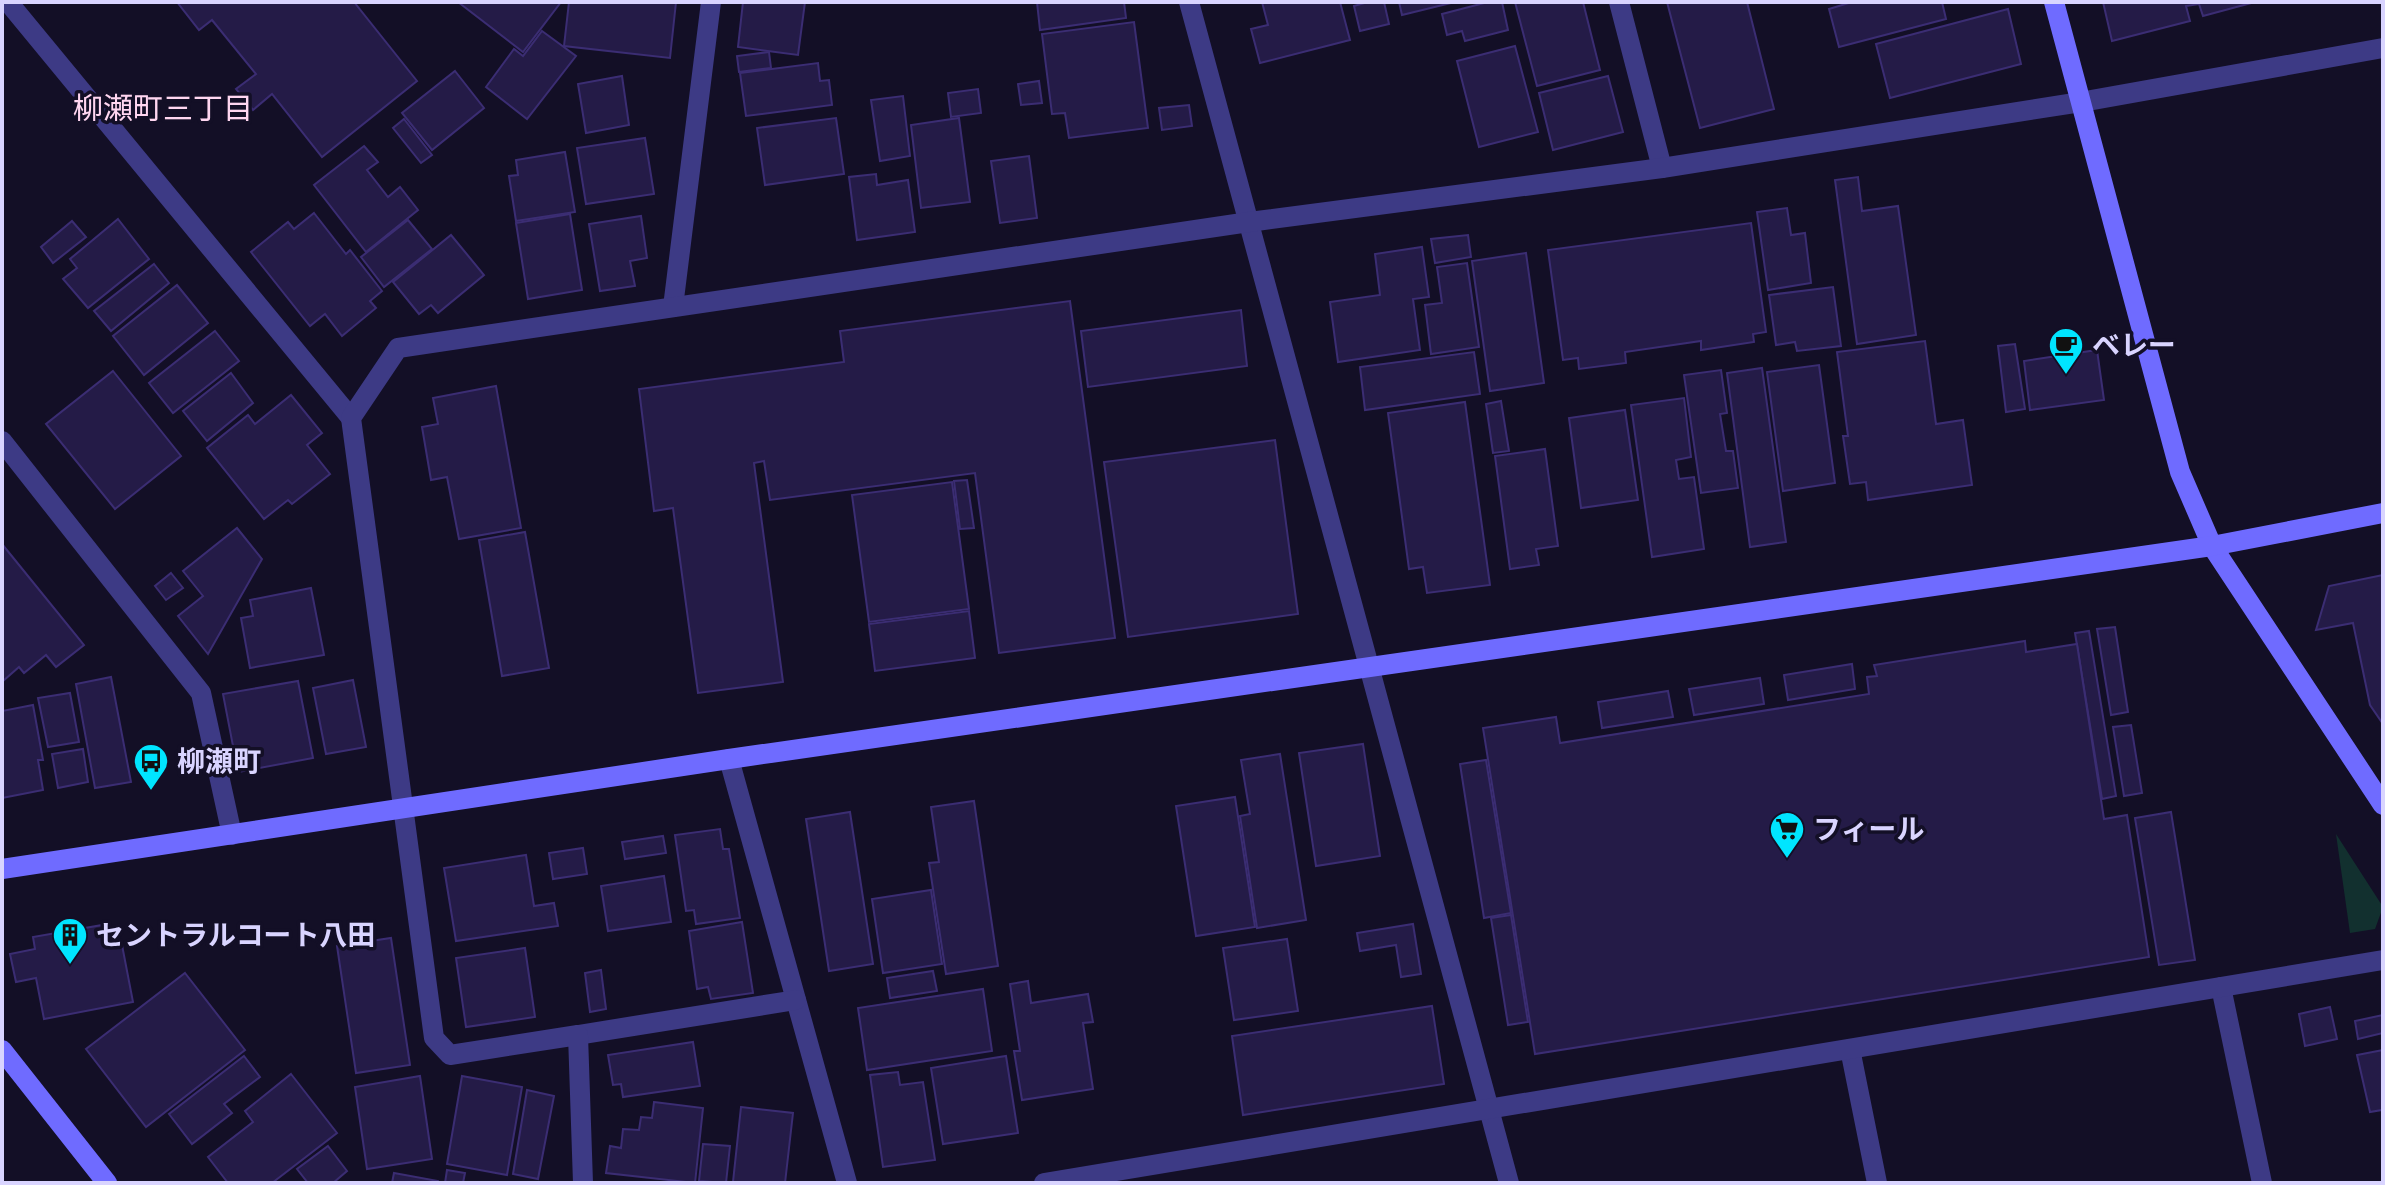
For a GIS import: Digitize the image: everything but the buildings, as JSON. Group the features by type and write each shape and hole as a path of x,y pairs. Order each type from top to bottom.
{"street":[{"path":"8,2 351,418 434,1038 450,1055 796,1000"},
{"path":"673,307 711,2"},
{"path":"1189,2 1509,1183"},
{"path":"1619,2 1662,168"},
{"path":"2054,2 2180,472 2212,546 2383,805"},
{"path":"351,418 398,348 1249,222 1662,168 2081,102 2383,48"},
{"path":"2,441 201,693 232,835"},
{"path":"2,869 729,759 2212,546 2383,513"},
{"path":"729,759 847,1183"},
{"path":"1044,1183 1162,1173 1490,1109 2383,960"},
{"path":"2221,987 2262,1183"},
{"path":"578,1035 583,1183"},
{"path":"1850,1049 1877,1183"},
{"path":"2,1050 107,1183"}],"green space":[{"path":"2336,834 2383,907 2375,929 2350,933"}],"place":[{"name":"ベレー","path":"2066,376"},
{"name":"柳瀬町","path":"151,792"},
{"name":"フィール","path":"1787,860"},
{"name":"セントラルコート八田","path":"70,966"}],"district":[{"name":"柳瀬町三丁目","path":"163,109"}]}
